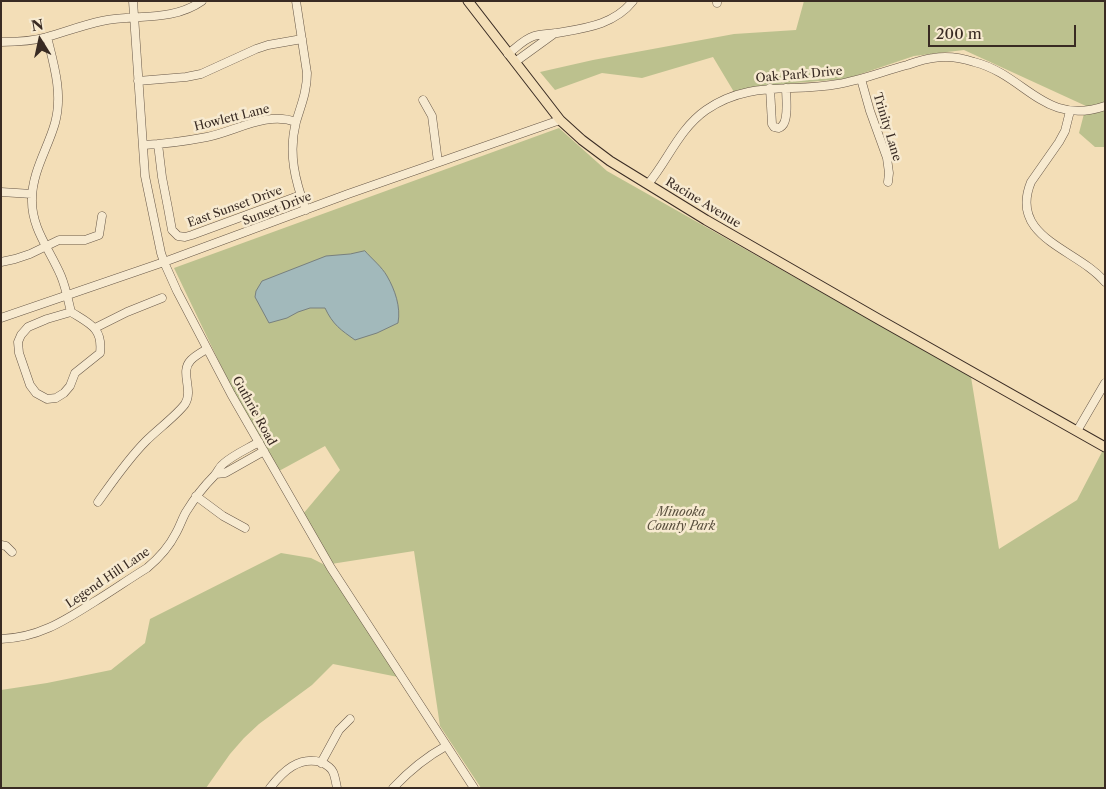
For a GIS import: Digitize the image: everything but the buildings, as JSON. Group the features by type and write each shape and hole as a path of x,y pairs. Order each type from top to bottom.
{"main road":[{"name":"Racine Avenue","path":"468,1 560,120 582,140 610,161 734,236 1105,447"}],"street":[{"name":"Guthrie Road","path":"133,1 145,176 164,262 177,292 231,394 320,550 346,593 474,788"},
{"path":"1,42 47,37 100,21 176,14 202,1"},
{"path":"296,1 307,80 296,122 293,143 293,167 306,210"},
{"path":"508,54 532,37 602,24 623,12 633,1"},
{"path":"515,62 555,33"},
{"path":"47,37 58,84 58,104 54,124 33,184 33,216 61,276 71,312 95,328 101,342 100,353 75,373 70,386 64,393 56,398 47,399 36,393 30,385 19,353 18,342 21,334 28,326 71,312"},
{"path":"138,81 201,74 256,48 302,39"},
{"name":"Oak Park Drive","path":"648,184 658,173 686,128 705,111 727,98 770,88 833,85 930,58 962,59 986,65 997,70 1048,104 1070,111"},
{"name":"Trinity Lane","path":"860,79 887,158 888,182"},
{"path":"770,88 772,124 774,128 779,128 783,126 786,119 786,88"},
{"path":"423,100 431,112 434,124 438,162"},
{"path":"1105,106 1088,110 1070,111 1065,130 1059,142 1031,182 1026,199 1030,221 1040,233 1052,243 1089,266 1105,282"},
{"name":"Howlett Lane","path":"142,145 210,136 265,119 282,118 296,122"},
{"name":"Sunset Drive","path":"1,318 164,262 438,162 560,120"},
{"name":"East Sunset Drive","path":"158,144 172,230 178,236 192,235 301,195"},
{"path":"1,192 32,194"},
{"path":"1,262 30,254 59,240 91,239 98,234 102,216"},
{"path":"95,328 127,312 162,298"},
{"path":"98,502 141,447 184,405 189,389 186,374 187,366 196,356 207,349"},
{"path":"1077,431 1105,383"},
{"name":"Legend Hill Lane","path":"1,640 42,632 63,622 147,568 168,547 196,496 216,474 219,467 259,442"},
{"name":"Legend Hill Lane","path":"216,474 225,473 264,451"},
{"path":"237,455 241,463"},
{"path":"196,496 223,516 245,528"},
{"path":"1,545 6,546 12,552"},
{"path":"321,762 339,730 350,719"},
{"path":"393,788 408,772 446,746"},
{"path":"270,788 286,771 298,762 312,760 325,764 333,772 337,788"}],"green space":[{"path":"804,1 1105,1 1105,147 1095,147 1079,133 1086,106 964,50 914,56 846,79 795,83 734,92 713,57 642,78 602,73 555,90 540,72 593,60 734,34 796,30"},
{"name":"Minooka County Park","path":"559,128 607,171 971,377 999,549 1077,500 1103,450 1105,451 1105,788 481,788 440,726 414,551 331,564 303,514 340,470 325,446 279,471 233,391 174,268"},
{"path":"281,553 311,558 325,565 398,677 333,664 312,685 259,724 244,738 206,788 1,788 1,690 111,670 145,643 150,619"}],"water":[{"path":"365,251 382,269 393,287 398,305 398,323 377,333 355,340 338,327 325,308 310,308 269,323 255,297 262,281 326,256"}]}
